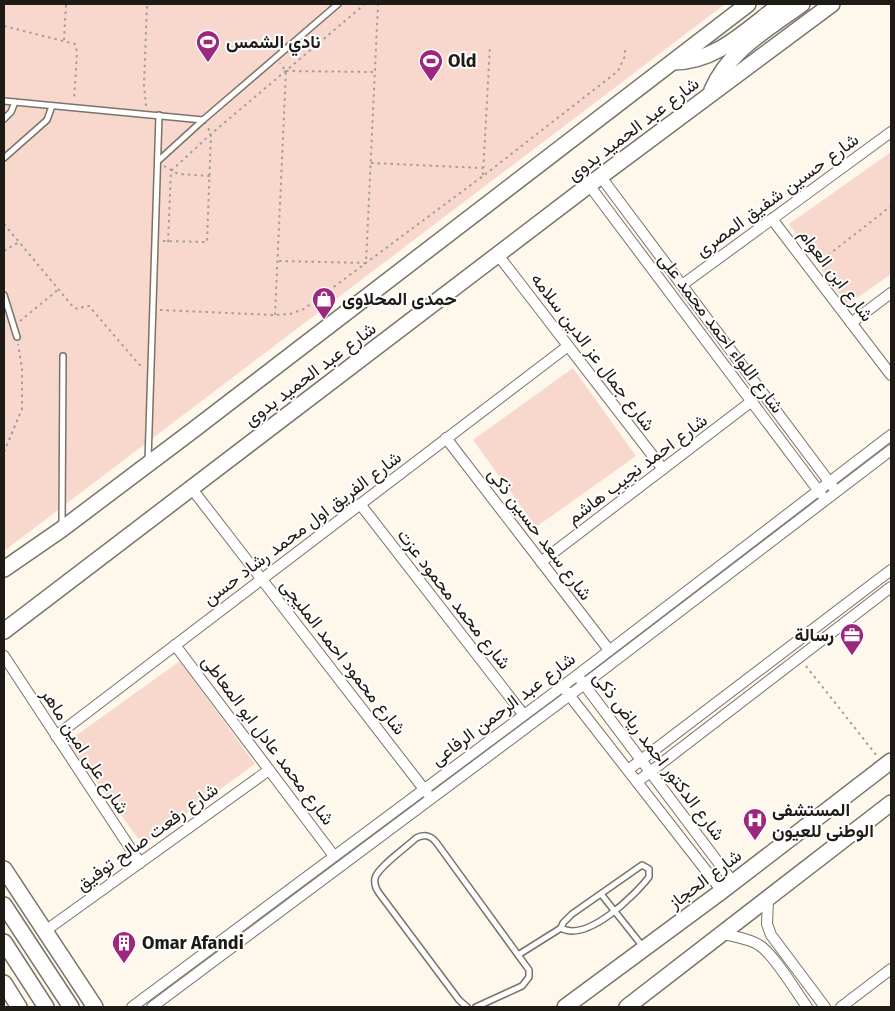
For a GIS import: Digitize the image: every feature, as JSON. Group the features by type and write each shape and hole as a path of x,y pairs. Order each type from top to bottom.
{"main road":[{"name":"شارع عبد الحميد بدوى","path":"4,569 62,529 148,464 748,4"},
{"path":"673,62 700,59 718,51 781,4"},
{"path":"711,94 726,66 738,51 802,4"},
{"name":"شارع عبد الحميد بدوى","path":"4,631 595,181 832,4"},
{"name":"شارع الحجاز","path":"565,1007 888,763"},
{"path":"627,1007 891,803"},
{"path":"4,869 95,1007"},
{"path":"4,905 71,1007"},
{"path":"4,942 46,1007"},
{"path":"4,983 19,1007"}],"street":[{"name":"شارع حسين شفيق المصرى","path":"682,285 891,132"},
{"name":"شارع اللواء احمد محمد على","path":"595,181 682,285 836,492"},
{"name":"شارع اللواء احمد محمد على","path":"595,181 752,402 826,500"},
{"name":"شارع ابن العوام","path":"772,219 891,375"},
{"name":"شارع جمال عز الدين سلامه","path":"498,255 662,469"},
{"path":"852,323 891,293"},
{"name":"شارع الفريق اول محمد رشاد حسن","path":"56,736 568,346"},
{"name":"شارع احمد نجيب هاشم","path":"541,562 752,402"},
{"name":"شارع عبد الرحمن الرفاعى","path":"132,1007 563,686 576,674 891,435"},
{"name":"شارع سعد حسين ذكى","path":"446,438 609,650"},
{"name":"شارع عبد الرحمن الرفاعى","path":"152,1007 570,695 891,450"},
{"name":"شارع محمود احمد المليجى","path":"192,488 431,798"},
{"name":"شارع محمد محمود عزت","path":"360,504 523,714"},
{"path":"628,770 891,570"},
{"path":"637,782 891,587"},
{"name":"شارع محمد عادل ابو المعاطى","path":"175,645 334,856"},
{"name":"شارع على امين ماهر","path":"4,656 140,863"},
{"name":"شارع الدكتور احمد رياض ذكى","path":"576,674 650,772 727,886"},
{"name":"شارع الدكتور احمد رياض ذكى","path":"563,686 637,782 727,886"},
{"name":"شارع رفعت صالح توفيق","path":"45,931 269,770"},
{"path":"768,898 767,924 771,935 825,1007"},
{"path":"721,933 748,939 759,944 768,952 807,1007"},
{"path":"841,1007 891,969"}],"lane":[{"path":"158,161 338,4"},
{"path":"4,101 204,120"},
{"path":"4,120 11,112 15,102"},
{"path":"4,158 47,120 52,106"},
{"path":"148,464 159,116"},
{"path":"4,294 17,337"},
{"path":"62,529 63,356"},
{"path":"467,1007 458,1000 376,889 375,878 381,869 416,838 423,835 430,837 436,842 529,970 527,981 522,986 476,1007"},
{"path":"518,955 561,928 563,923 572,914 639,866 649,869 648,879 614,911 590,927 570,931 561,928"},
{"path":"600,894 644,948"}],"path":[{"path":"64,40 66,4"},
{"path":"146,114 144,85 147,4"},
{"path":"168,242 171,171 211,134 365,4"},
{"path":"366,263 378,4"},
{"path":"4,26 72,42 77,48 73,108"},
{"path":"483,176 490,45"},
{"path":"153,310 275,315 290,314 304,309 483,176 618,71 622,64 625,48"},
{"path":"275,58 286,71 279,261 275,315"},
{"path":"286,71 375,72"},
{"path":"155,241 207,242 211,134 204,120"},
{"path":"158,161 178,174 210,176"},
{"path":"371,163 483,168"},
{"path":"810,268 891,206"},
{"path":"4,224 74,308 80,309 89,306 136,362 141,367 151,371"},
{"path":"4,250 19,242"},
{"path":"279,261 366,263"},
{"path":"14,326 59,289"},
{"path":"4,452 22,409 22,368 17,337"},
{"path":"800,657 888,763"}],"shaded area":[{"path":"4,4 725,4 4,551"},
{"path":"891,152 891,274 847,305 789,224"},
{"path":"573,368 636,456 536,527 473,440"},
{"path":"180,661 255,764 143,845 67,742"}],"place":[{"name":"نادي الشمس","path":"208,63"},
{"name":"Old","path":"431,82"},
{"name":"حمدى المحلاوى","path":"324,320"},
{"name":"رسالة","path":"852,656"},
{"name":"المستشفى الوطنى للعيون","path":"755,841"},
{"name":"Omar Afandi","path":"124,964"}]}
